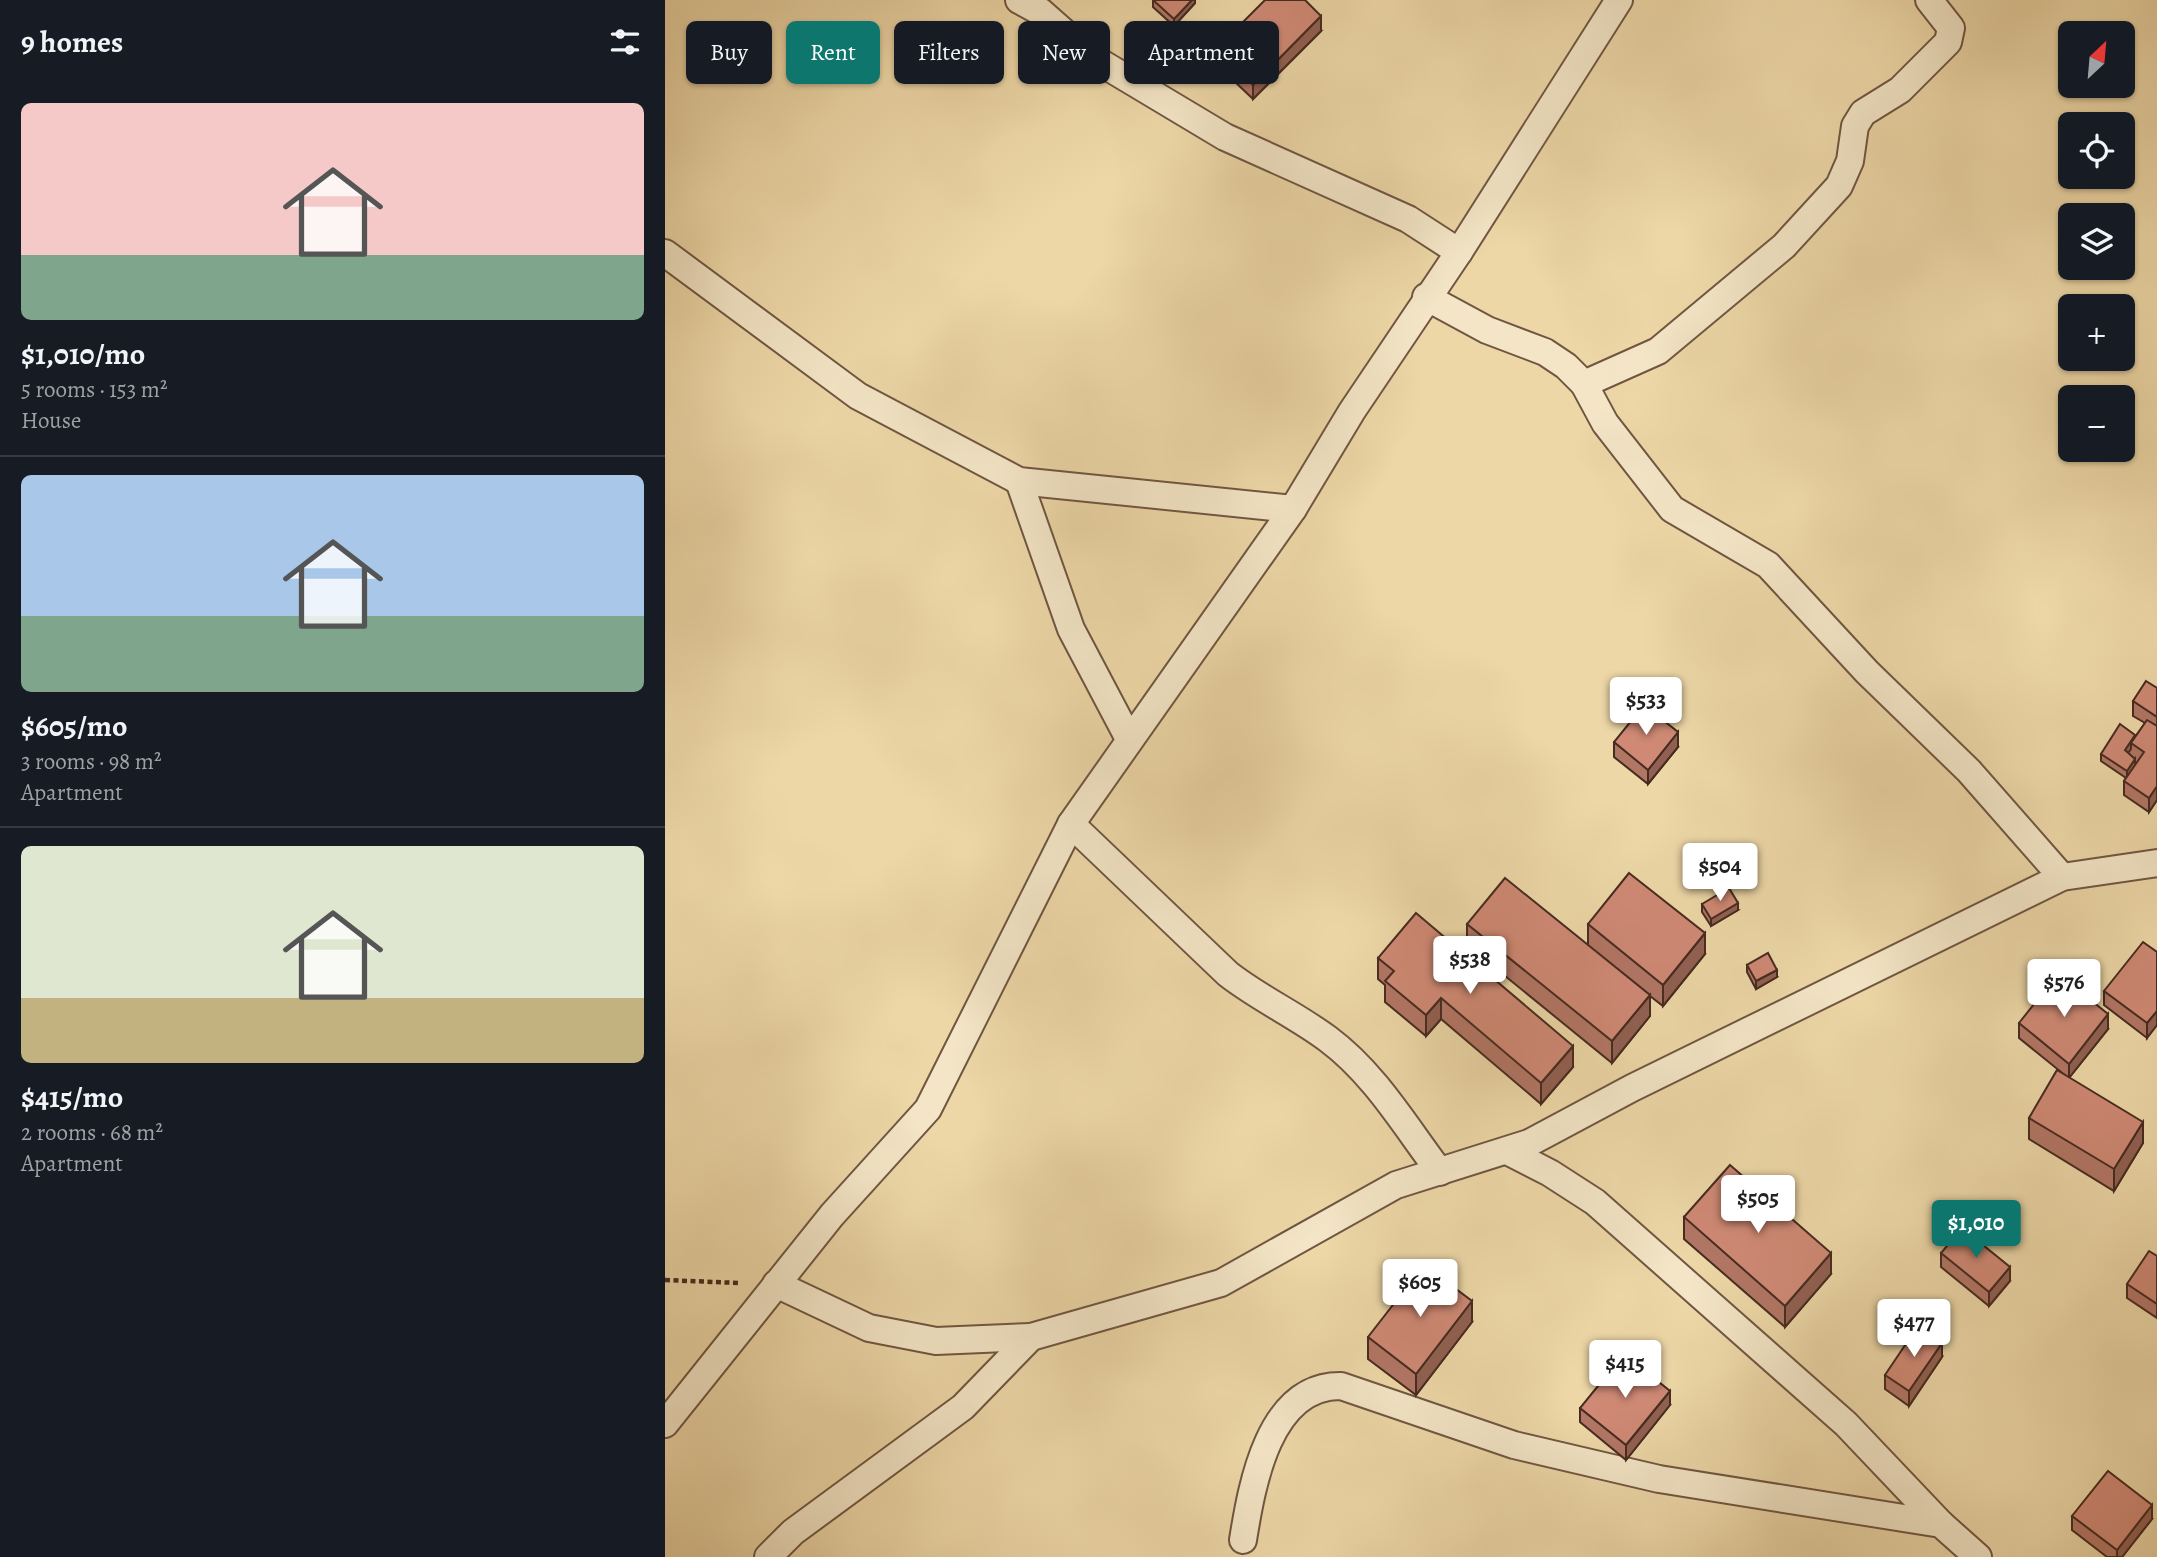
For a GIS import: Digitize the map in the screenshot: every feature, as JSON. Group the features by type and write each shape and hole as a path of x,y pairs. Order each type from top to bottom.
{"street":[{"path":"1019,0 1041,12 1093,58 1225,137 1408,219 1459,251"},
{"path":"665,1424 832,1215 928,1109 1071,824 1293,509 1426,297 1459,251 1619,0"},
{"path":"1584,384 1658,351 1784,246 1839,186 1850,161 1855,126 1863,113 1900,90 1948,41 1951,28 1929,0"},
{"path":"665,253 858,396 1019,481 1293,509"},
{"path":"1426,297 1487,330 1545,352 1584,384 1605,423 1672,509 1769,565 1867,672 1969,771 2062,877"},
{"path":"1019,481 1071,629 1129,739"},
{"path":"1071,824 1228,974 1251,993 1317,1031 1350,1058 1374,1082 1440,1172"},
{"path":"776,1284 869,1328 936,1341 1031,1337 1221,1283 1396,1185 1529,1143 1632,1088 2062,877 2157,863"},
{"path":"1507,1151 1550,1173 1595,1202 1846,1424 1941,1524 1979,1557"},
{"path":"768,1557 793,1532 963,1406 1031,1337"},
{"path":"1243,1540 1251,1492 1285,1411 1312,1391 1325,1386 1341,1386 1514,1445 1659,1479 1941,1524"}],"path":[{"path":"665,1280 776,1284"}],"building":[{"path":"1153,0 1192,0 1174,19"},
{"path":"1265,0 1305,0 1321,16 1279,59 1279,21 1244,21"},
{"path":"2146,681 2157,688 2157,717 2133,701"},
{"path":"1644,705 1678,732 1648,770 1614,742"},
{"path":"2147,720 2157,726 2157,786 2149,798 2124,781 2144,752 2131,743"},
{"path":"2120,724 2135,735 2125,750 2135,759 2127,771 2101,754"},
{"path":"1629,873 1705,933 1663,985 1588,924"},
{"path":"1505,878 1650,995 1612,1041 1467,924"},
{"path":"1729,888 1738,903 1711,919 1702,904"},
{"path":"1416,913 1573,1046 1541,1083 1441,998 1426,1015 1385,981 1394,971 1378,958"},
{"path":"2143,942 2157,952 2157,1011 2147,1023 2104,991"},
{"path":"1768,953 1777,970 1756,981 1747,965"},
{"path":"2058,974 2108,1014 2069,1064 2019,1023"},
{"path":"2057,1070 2143,1122 2114,1169 2029,1118"},
{"path":"1730,1165 1831,1253 1785,1306 1684,1217"},
{"path":"1962,1228 2010,1267 1989,1292 1941,1253"},
{"path":"2149,1251 2157,1256 2157,1304 2127,1284"},
{"path":"1424,1265 1472,1301 1416,1374 1368,1337"},
{"path":"1918,1326 1942,1343 1909,1391 1885,1375"},
{"path":"1624,1354 1670,1391 1626,1445 1580,1408"},
{"path":"2108,1471 2152,1505 2117,1550 2072,1516"}]}
